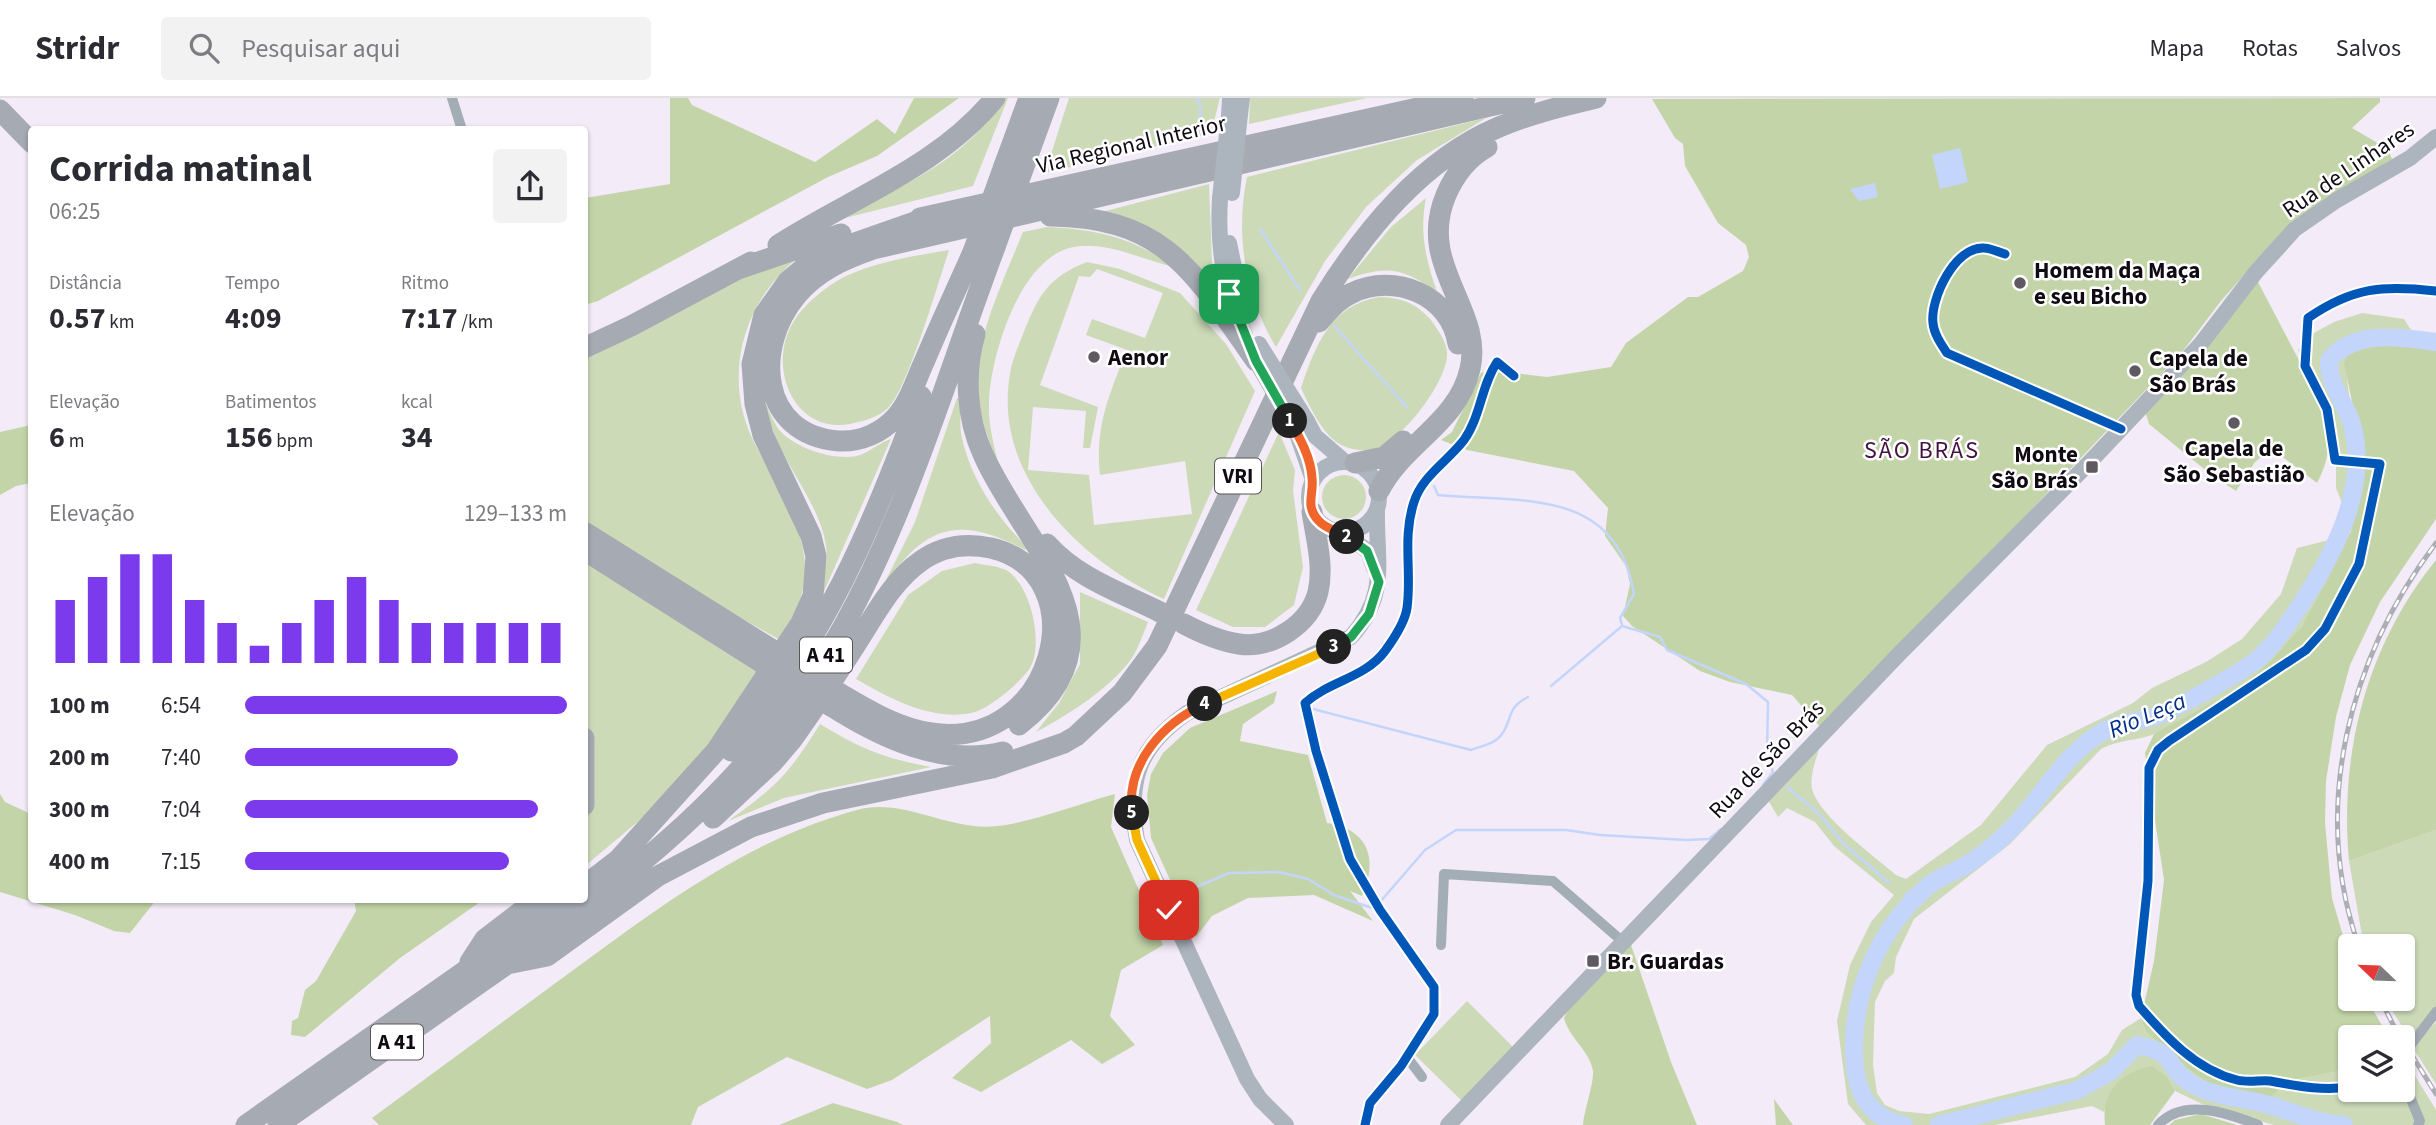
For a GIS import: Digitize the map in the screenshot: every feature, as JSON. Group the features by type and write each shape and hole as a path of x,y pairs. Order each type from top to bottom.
{"highway":[{"path":"588,346 741,268 932,156 968,128 995,98"},
{"name":"A 41","path":"278,1125 602,897 683,829 758,749 809,681 851,612 893,523 986,252 1004,166 1029,98"},
{"name":"A 41","path":"588,883 680,806 730,753 776,695 821,625 879,507 1026,161 1049,98"},
{"path":"1347,122 1423,98"},
{"name":"Via Regional Interior","path":"932,216 1465,98"},
{"path":"986,252 909,398 892,422 865,438 842,441 809,434 783,412 769,382 770,349 785,310 811,281 850,257 873,249 1524,98"},
{"name":"VRI","path":"1095,717 1132,681 1168,625 1299,344 1345,263 1409,189 1451,155 1497,128 1596,98"},
{"path":"8,107 31,126"},
{"path":"8,107 28,137"},
{"path":"1378,501 1398,460 1446,417 1463,391 1471,367 1464,318 1438,248 1441,207 1454,176 1480,151 1555,109"},
{"path":"1024,215 1098,219 1129,229 1165,248 1206,287 1258,352"},
{"path":"741,268 822,239 932,216"},
{"path":"617,861 716,751 801,623 813,596 816,556 811,536 763,435 755,404 752,364 764,315 788,281 818,256 932,216"},
{"path":"870,729 884,729 911,740 938,746 974,744 1014,729 1032,714 1051,691 1067,652 1069,628 1064,598 1047,559 1011,504 982,452 970,410 970,351 985,304 986,252"},
{"path":"1299,344 1337,302 1352,292 1388,284 1403,285 1437,304 1457,337 1460,369 1453,390 1437,412 1384,457 1349,462"},
{"path":"1011,504 1063,562 1160,612"},
{"path":"1184,624 1209,636 1241,645 1263,643 1287,633 1302,621 1317,595 1321,572 1312,512"},
{"path":"588,535 835,700 870,729 918,748 979,756 1038,742 1095,717"},
{"path":"514,959 546,950 628,890 773,762 817,704 889,594 920,561 939,551 958,546 988,548 1016,559 1031,572 1043,589 1053,628 1046,667 1025,701 993,724 953,735 923,732 835,700"},
{"path":"588,552 766,656"},
{"path":"514,959 547,956 657,876 751,827 823,803 1028,757 1076,736 1095,717"},
{"path":"465,971 485,939 532,903"},
{"name":"A 41","path":"246,1125 562,903"}],"main road":[{"path":"1230,98 1237,109 1218,239 1223,275 1258,352 1301,426 1313,480 1310,491 1312,512 1329,529 1341,532 1367,551 1379,582"},
{"name":"Rua de Linhares","path":"2121,429 2200,345 2256,272 2295,229 2337,200 2410,158 2436,137"},
{"path":"1286,1125 1260,1099 1247,1079 1137,840 1132,808 1135,777 1148,748 1169,726 1187,713 1351,637 1369,614 1379,582 1378,501 1366,469 1349,462 1301,426"},
{"name":"Rua de São Brás","path":"1448,1125 1622,941 2121,429"},
{"path":"1313,480 1326,467 1349,462"},
{"path":"1341,532 1362,527 1378,501"}],"street":[{"path":"452,98 461,126"},
{"path":"2005,254 1983,247 1966,252 1954,263 1943,283 1932,322 1937,338 1947,353 2121,429"},
{"path":"1365,1125 1370,1103 1407,1057 1434,1014 1434,987 1380,910 1350,859 1316,751 1305,703 1313,696 1360,673 1384,653 1407,611 1408,526 1415,499 1424,482 1463,441 1473,425 1484,387 1497,362 1514,376"},
{"path":"1441,945 1444,874 1553,881 1622,941"},
{"path":"2415,1039 2436,1012"},
{"path":"1407,1057 1422,1077"},
{"path":"2410,1102 2418,1125"},
{"path":"2158,1125 2167,1115 2183,1110 2202,1110 2258,1125"}],"green space":[{"path":"670,98 688,98 692,105 815,162 877,119 895,134 914,98 959,98 877,156 828,177 588,304 588,198 670,184"},
{"path":"1004,98 1008,98 973,186 833,221 928,172 949,157 969,141"},
{"path":"1069,98 1220,98 1211,133 1045,173"},
{"path":"1250,98 1367,98 1249,124"},
{"path":"2380,98 2380,102 2352,128 2388,149 2392,159 2291,222 2221,301 2183,351 1822,729 1792,695 1730,682 1700,671 1632,626 1623,616 1630,584 1626,566 1605,536 1608,508 1574,471 1467,450 1441,440 1452,432 1481,373 1491,370 1547,377 1611,367 1626,343 1688,297 1698,297 1743,271 1749,257 1746,245 1718,223 1685,166 1683,144 1675,138 1652,99"},
{"path":"1486,118 1417,160 1367,206 1325,261 1276,347 1257,307 1245,265 1242,221 1247,177"},
{"path":"1209,184 1212,263 1223,298 1185,253 1157,231 1122,216 1102,212"},
{"path":"1426,198 1423,223 1425,246 1437,292 1414,278 1394,271 1374,272 1348,279 1391,227"},
{"path":"1047,227 1082,230 1114,237 1144,249 1174,267 1112,249 1086,246 1055,254 1038,269 1012,311 995,360 989,411 999,466 985,428 978,398 977,369 980,350 992,309 1023,232"},
{"path":"949,250 913,358 896,398 888,408 863,421 833,425 816,420 801,409 791,395 783,358 786,339 794,321 804,308 832,284 858,271"},
{"path":"795,260 762,298 751,319 743,342 739,390 743,414 752,438 790,510 804,555 803,589 782,641 709,600 588,523 588,355 769,264"},
{"path":"1087,262 1120,269 1180,293 1226,344 1255,391 1164,599 1133,583 1102,562 1074,538 1049,510 1029,480 1015,446 1008,411 1010,374 1014,359 1040,298 1053,282","holes":["1097,269 1163,293 1145,338 1092,319 1086,335 1138,354 1134,363 1123,360 1107,402 1099,444 1100,475 1185,461 1192,514 1094,525 1089,475 1028,470 1033,407 1086,411 1083,448 1090,448 1098,407 1040,385 1079,276 1090,277"]},
{"path":"2258,282 2326,412 2328,449 2325,466 2317,483 2280,455 2265,454 2255,462 2236,491 2209,473 2149,424 2145,411"},
{"path":"1380,297 1408,302 1420,309 1441,336 1447,353 1445,365 1431,395 1408,425 1382,446 1371,450 1357,450 1343,446 1324,430 1301,388 1312,357 1327,329 1349,308"},
{"path":"2362,313 2404,319 2422,347 2377,344 2348,354 2348,384 2359,445 2361,475 2357,503 2338,563 2305,622 2264,670 2242,688 2157,733 2101,749 2010,844 1914,919 1896,957 1894,973 1885,981 1875,1002 1873,1065 1877,1093 1885,1105 1899,1111 1929,1114 2075,1077 2108,1054 2122,1030 2141,1018 2146,1032 2188,1069 2215,1088 2286,1081 2338,1071 2338,1102 2415,1102 2415,1076 2436,1110 2436,1125 2274,1125 2202,1104 2175,1091 2168,1078 2112,1090 2104,1112 2092,1106 1995,1125 1866,1125 1848,1104 1837,1021 1850,965 1871,922 1894,895 1834,846 1815,822 1787,808 1778,817 1768,800 1819,748 1811,781 1818,802 1850,836 1896,875 1906,879 1981,825 2047,745 2133,703 2152,688 2206,662 2242,639 2281,594 2297,548 2329,540 2342,503 2336,488 2336,436 2329,408 2298,350 2312,334 2334,322"},
{"path":"2377,344 2436,349 2436,519 2380,602 2350,665 2336,717 2326,781 2325,823 2332,898 2342,934 2338,934 2338,1012 2374,1012 2382,1025 2338,1025 2338,1071 2287,1081 2271,1097 2215,1088 2188,1069 2146,1032 2141,1018 2154,961 2164,880 2145,753 2154,734 2242,687 2271,661 2302,626 2329,577 2351,531 2361,477 2359,435 2344,363 2348,354"},
{"path":"957,398 961,398 960,423 966,453 979,483 1005,524 1027,547 1025,550 983,533 948,531 917,547 888,581 886,580 915,522"},
{"path":"765,402 783,434 813,451 836,456 857,456 891,439 818,605 826,560 822,528 777,440"},
{"path":"28,426 28,484 16,486 0,495 0,432"},
{"path":"1279,432 1295,470 1293,491 1303,567 1294,605 1265,627 1233,627 1196,610"},
{"path":"1344,475 1359,482 1366,497 1359,512 1344,519 1329,512 1322,497 1329,482"},
{"path":"2436,560 2436,830 2349,861 2349,780 2354,740 2363,702 2392,628 2412,593"},
{"path":"588,563 760,674 705,751 641,819 588,863"},
{"path":"975,563 1006,570 1015,577 1028,601 1033,615 1036,645 1030,668 1019,681 986,707 956,715 911,706 856,679 908,595 942,571"},
{"path":"1080,592 1148,622 1132,658 1113,680 1075,709 1036,732 1059,703 1080,664"},
{"path":"1277,691 1274,703 1243,724 1240,741 1308,755 1327,823 1353,832 1367,849 1369,870 1362,896 1350,891 1373,921 1314,895 1248,898 1212,916 1196,937 1151,838 1147,795 1151,774 1163,753 1190,728"},
{"path":"820,724 873,752 931,767 784,798 728,821 758,799 780,778"},
{"path":"0,794 5,802 28,813 28,901 0,892"},
{"path":"1115,794 1111,827 1163,945 1121,970 1110,1016 1135,1045 1102,1064 1071,1040 981,1092 952,1078 991,1043 990,1016 892,1080 867,1089 787,1057 698,1107 691,1125 379,1125 372,1118 673,899 707,877 779,838 817,823 874,807 909,811 979,827 1040,817"},
{"path":"2436,830 2436,1008 2415,1033 2415,1025 2401,1025 2393,1012 2415,1012 2415,934 2362,934 2349,861"},
{"path":"36,903 154,903 130,933 114,931"},
{"path":"355,903 479,903 400,958 305,1037 291,1035 292,1021 298,1018 305,990 316,981 356,911"},
{"path":"1630,942 1671,1062 1697,1125 1583,1125 1593,1071 1588,1057 1570,1032 1564,1018 1572,1002"},
{"path":"1467,1001 1514,1048 1462,1101 1415,1055"},
{"path":"2436,1022 2436,1084 2415,1051 2415,1046"},
{"path":"2152,1066 2168,1078 2175,1091 2150,1125 2105,1125 2106,1102 2115,1085 2131,1073"},
{"path":"1774,1099 1793,1125 1776,1125"},
{"path":"833,1103 897,1122 903,1125 779,1125"},
{"path":"2201,1114 2237,1125 2169,1125 2175,1120"}],"water":[{"path":"1960,148 1968,182 1940,189 1932,155"},
{"path":"1875,183 1878,197 1859,201 1850,189"}],"waterway":[{"path":"1196,98 1200,103 1201,135"},
{"path":"1260,229 1300,290"},
{"path":"1334,326 1407,407"},
{"name":"Rio Leça","path":"1904,1125 1891,1121 1871,1108 1856,1077 1854,1051 1858,1005 1864,983 1872,961 1896,921 1931,883 1974,860 2006,834 2058,772 2095,737 2108,729 2153,717 2181,705 2242,670 2269,648 2307,596 2320,573 2343,525 2351,500 2356,475 2356,449 2352,424 2331,377 2329,361 2339,351 2364,340 2393,337 2436,342"},
{"path":"1434,486 1438,495 1533,502 1562,507 1587,518 1608,535 1624,559 1634,594 1620,618 1622,625"},
{"path":"1551,686 1622,626 1660,637 1667,650 1746,684 1768,702 1767,755 1773,772 1763,785"},
{"path":"1313,709 1471,750 1496,740 1505,729 1516,705 1528,697"},
{"path":"1787,787 1818,813 1844,844 1889,883"},
{"path":"1380,902 1425,850 1456,830 1566,830 1600,835 1686,840 1709,839 1721,829"},
{"path":"1194,888 1229,873 1279,872 1308,879 1334,895 1372,908 1375,906"},
{"path":"1905,893 1915,900"},
{"name":"Rio Leça","path":"1939,1125 2078,1090 2110,1072 2137,1045 2151,1048 2166,1056 2183,1078 2200,1088 2323,1122 2344,1125"}],"railway":[{"path":"2356,934 2345,894 2338,841 2339,788 2346,736 2360,684 2380,635 2406,588 2436,543"},
{"path":"2387,1012 2393,1025"},
{"path":"2415,1060 2436,1094"}],"cycle path":[{"path":"2005,254 1986,248 1973,250 1963,256 1946,276 1933,313 1935,331 1945,350 2121,429"},
{"path":"2338,1088 2241,1081 2222,1075 2208,1069 2183,1051 2139,1006 2136,995 2148,881 2149,768 2158,750 2169,741 2306,650 2325,629 2359,564 2380,464 2335,460 2327,409 2305,366 2308,318 2354,294 2400,288 2436,291"},
{"path":"1365,1125 1370,1103 1401,1066 1434,1014 1434,987 1380,910 1350,859 1316,751 1305,703 1377,660 1392,642 1407,608 1410,515 1418,493 1429,476 1458,448 1470,431 1487,381 1497,362 1514,376"}],"place":[{"name":"Homem da Maça e seu Bicho","path":"2020,283"},
{"name":"Aenor","path":"1094,357"},
{"name":"Capela de São Brás","path":"2135,371"},
{"name":"Capela de São Sebastião","path":"2234,423"},
{"name":"Monte São Brás","path":"2092,467"},
{"name":"Br. Guardas","path":"1593,961"}],"district":[{"name":"SÃO BRÁS","path":"1922,450"}],"route":[{"path":"1169,910 1137,840 1132,808 1135,777 1148,748 1169,726 1187,713 1351,637 1369,614 1379,582 1367,551 1341,532 1329,529 1319,522 1312,512 1309,502 1313,480 1306,454 1256,361 1229,294"}]}
